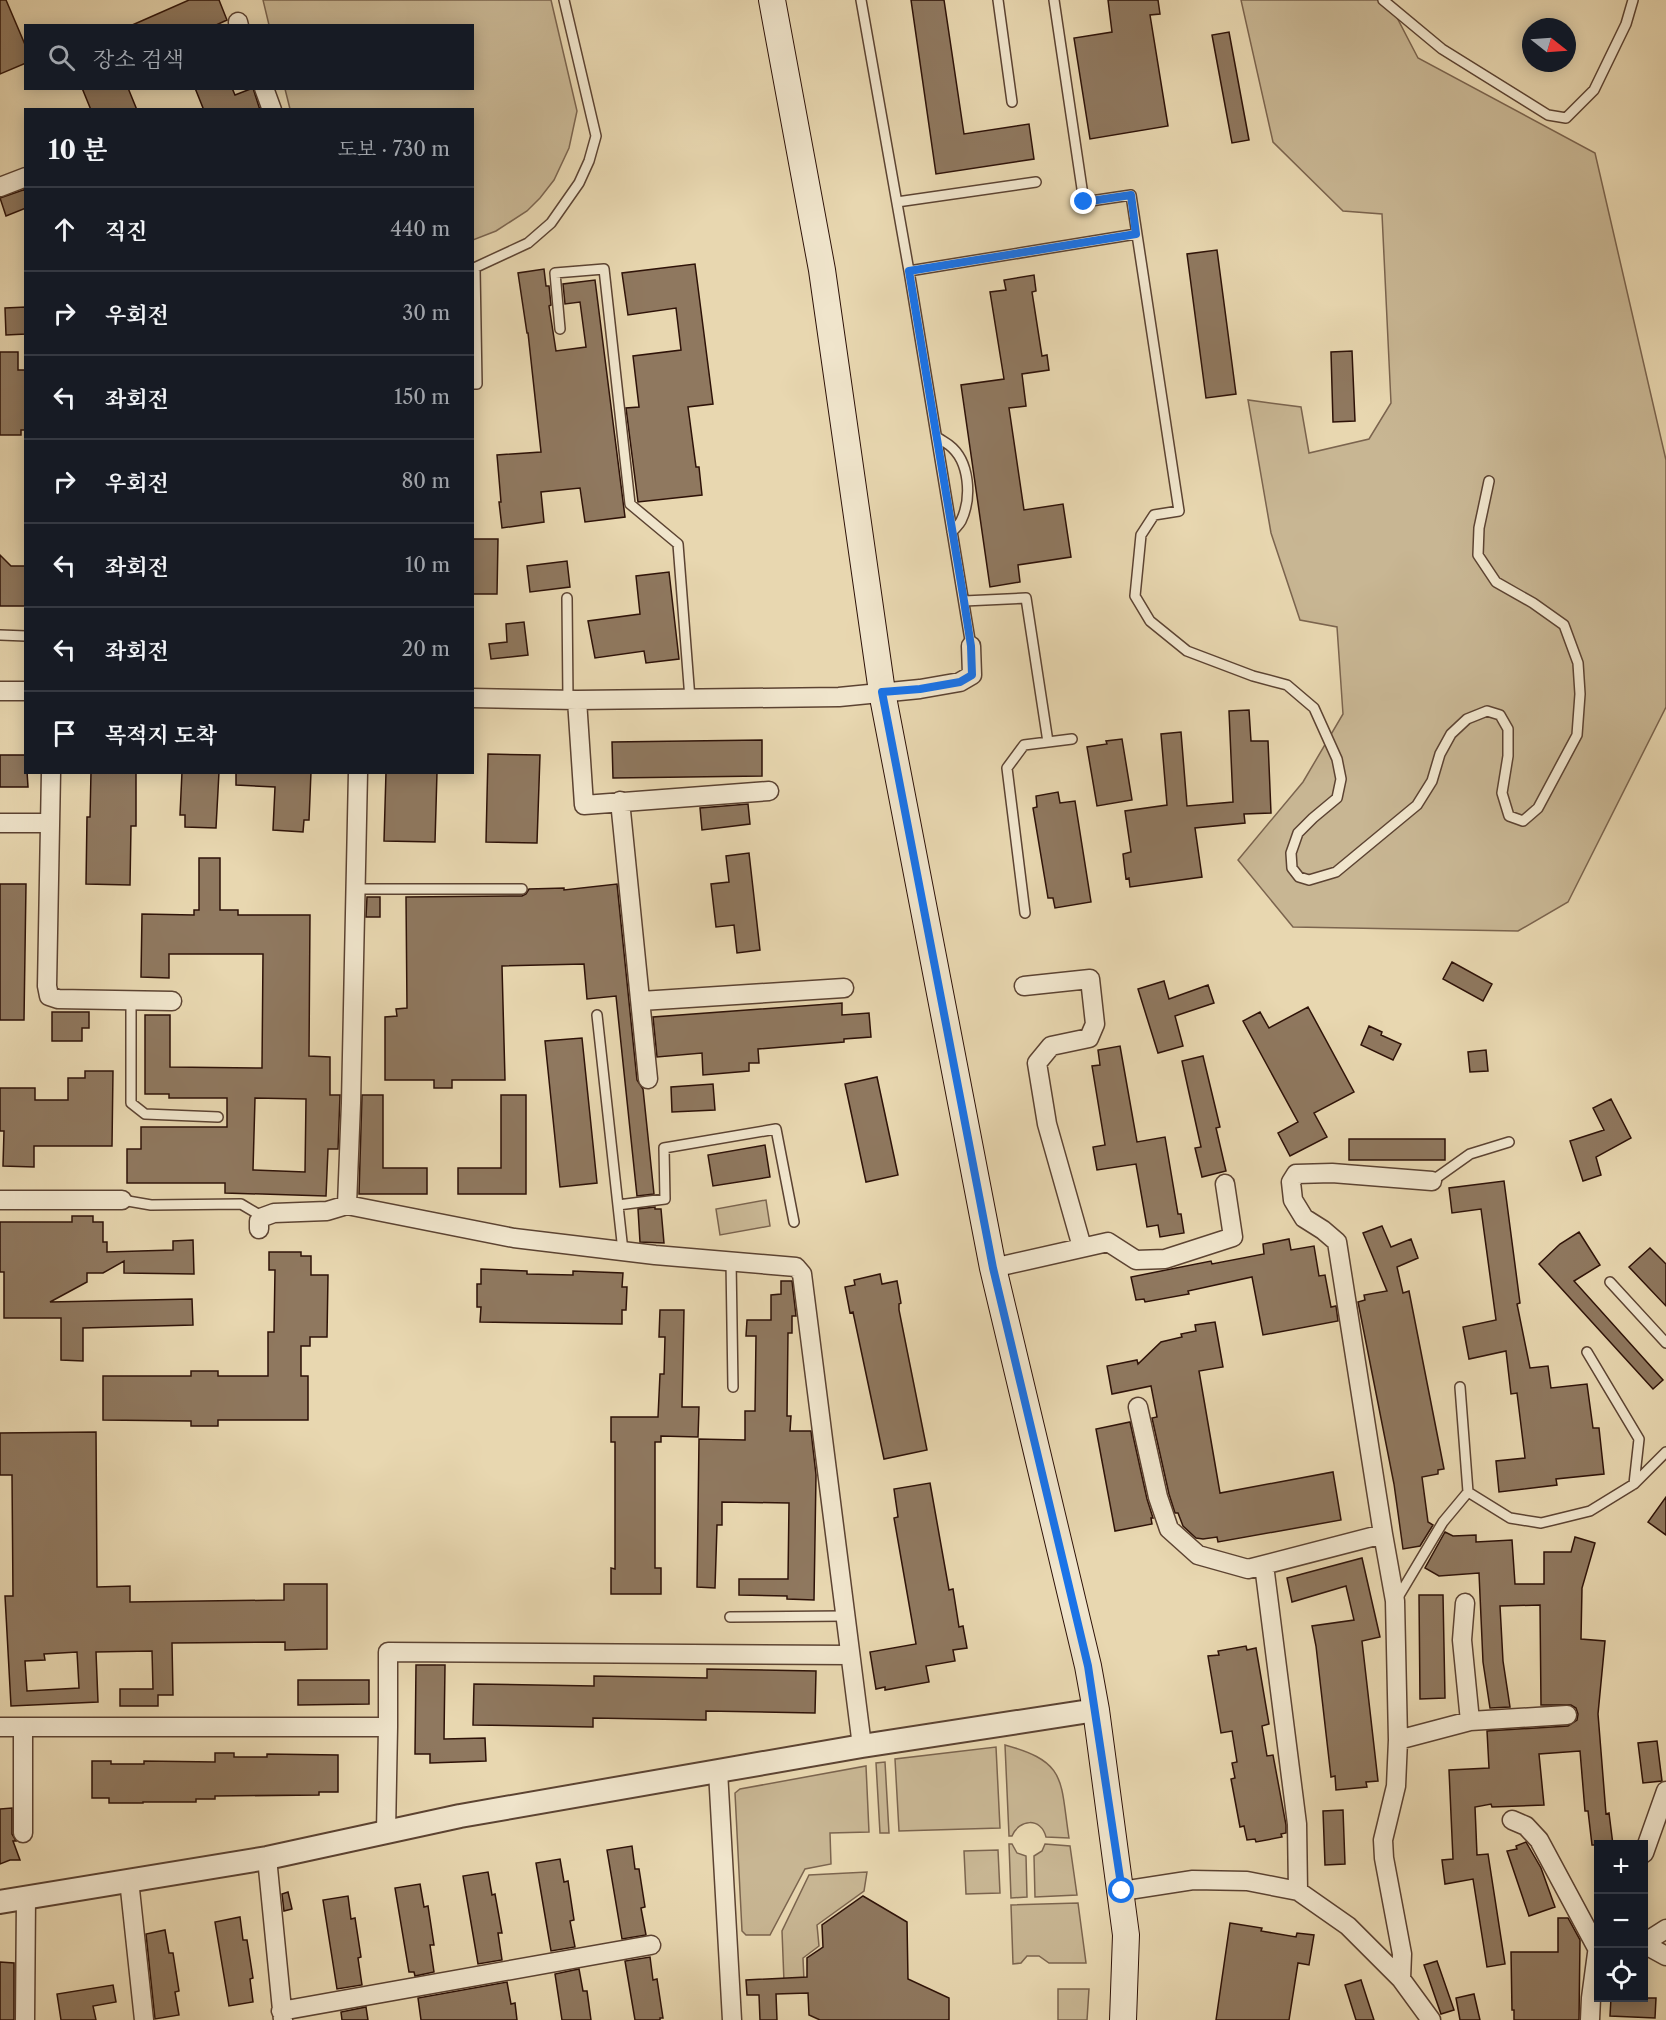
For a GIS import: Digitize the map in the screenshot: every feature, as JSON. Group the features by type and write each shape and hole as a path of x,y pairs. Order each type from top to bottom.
{"main road":[{"path":"772,0 822,270 882,692 993,1268 1088,1666 1096,1710 1122,1891 1126,1935 1123,2020"}],"street":[{"path":"265,90 271,108"},
{"path":"0,187 24,178"},
{"path":"474,698 573,700 839,697 920,689 960,682 972,675 971,646"},
{"path":"0,691 24,691"},
{"path":"573,700 584,805 769,791"},
{"path":"51,774 47,986 49,996 58,999 172,1001"},
{"path":"346,1205 358,774"},
{"path":"620,801 648,1079"},
{"path":"0,824 49,823"},
{"path":"1024,986 1090,979 1095,1024 1089,1038 1051,1046 1037,1062 1047,1124 1082,1247"},
{"path":"641,1001 844,988"},
{"path":"1401,1979 1402,1954 1384,1858 1383,1840 1396,1786 1398,1740 1395,1600 1336,1242 1304,1218 1293,1200 1291,1182 1296,1174 1332,1173 1432,1181"},
{"path":"993,1268 1108,1242 1136,1260 1165,1259 1233,1237 1225,1184"},
{"path":"0,1200 122,1200"},
{"path":"261,1223 274,1214 327,1211 346,1205 514,1238 796,1267 802,1274 862,1746"},
{"path":"1138,1407 1158,1497 1169,1529 1198,1555 1248,1569 1383,1533"},
{"path":"1264,1565 1297,1824 1298,1890"},
{"path":"1465,1603 1462,1640 1470,1721"},
{"path":"386,1832 388,1652 849,1655"},
{"path":"0,1902 267,1858 460,1816 862,1746 1096,1710"},
{"path":"1398,1740 1470,1721 1567,1714"},
{"path":"0,1727 388,1727"},
{"path":"23,1728 23,1833"},
{"path":"718,1771 732,2020"},
{"path":"1648,1842 1666,1791"},
{"path":"1512,1820 1526,1826 1539,1840 1594,1940"},
{"path":"267,1858 282,2015 651,1945"},
{"path":"129,1880 144,2020"},
{"path":"1122,1891 1193,1880 1247,1881 1298,1890 1348,1926 1401,1979 1431,2020"},
{"path":"25,2020 26,1898"},
{"path":"1648,1941 1666,1929"},
{"path":"1648,1946 1666,1956"},
{"path":"1590,2020 1598,1948"}],"lane":[{"path":"474,384 477,384 474,269 528,243 552,223 579,183 589,161 596,136 564,0"},
{"path":"861,0 909,271 971,646"},
{"path":"998,0 1012,102"},
{"path":"1054,0 1084,202 1131,195 1179,511 1154,515 1141,535 1135,596 1150,621 1187,651 1253,676 1287,685 1314,708 1337,759 1341,779 1337,798 1298,833 1292,853 1292,868 1299,877 1309,880 1336,872 1417,805 1432,781 1440,754 1451,734 1467,719 1487,711 1500,715 1508,729 1508,756 1502,794 1509,816 1523,821 1538,808 1577,735 1580,694 1578,663 1564,625 1533,603 1496,582 1478,555 1479,528 1489,481"},
{"path":"1383,0 1442,49 1548,115 1566,118 1594,90 1626,24 1633,0"},
{"path":"897,202 1036,182"},
{"path":"909,271 1136,234"},
{"path":"560,329 555,273 604,269 630,504 678,544 690,699"},
{"path":"937,437 950,445 957,454 966,476 968,497 961,522 952,532"},
{"path":"567,598 573,700"},
{"path":"964,601 1026,598 1048,742"},
{"path":"0,635 24,636"},
{"path":"1025,913 1006,768 1024,745 1072,739"},
{"path":"356,889 522,889"},
{"path":"131,1000 131,1103 145,1114 218,1117"},
{"path":"597,1015 623,1251"},
{"path":"618,1205 665,1199 664,1149 776,1129 794,1222"},
{"path":"1432,1181 1470,1154 1509,1142"},
{"path":"122,1200 163,1205 241,1204 261,1223"},
{"path":"731,1261 733,1387"},
{"path":"1610,1282 1666,1343"},
{"path":"1587,1352 1640,1439 1634,1484"},
{"path":"1395,1600 1443,1522 1468,1492 1460,1387"},
{"path":"1468,1492 1510,1518 1541,1523 1590,1511 1634,1484 1666,1452"},
{"path":"730,1617 844,1616"}],"shaded area":[{"path":"263,0 551,0 577,111 569,148 554,180 527,211 496,231 474,240 474,108 290,108 285,90 474,90 474,24 269,24"},
{"path":"1241,0 1391,0 1392,8 1418,58 1595,153 1666,460 1666,707 1568,902 1518,931 1293,927 1238,860 1303,782 1343,714 1337,627 1300,620 1271,533 1248,400 1301,407 1309,453 1369,439 1391,403 1382,214 1343,211 1273,142"},
{"path":"766,1200 770,1226 720,1235 716,1209"},
{"path":"1005,1745 1040,1759 1051,1767 1061,1788 1069,1838 1046,1837 1040,1826 1035,1823 1020,1826 1012,1836 1009,1836"},
{"path":"996,1747 1000,1828 899,1831 895,1759"},
{"path":"885,1762 889,1833 880,1833 876,1763"},
{"path":"866,1766 869,1832 830,1833 831,1864 805,1869 770,1935 746,1935 742,1931 735,1793 740,1789"},
{"path":"1009,1844 1012,1844 1017,1853 1026,1856 1027,1897 1011,1898"},
{"path":"1045,1844 1070,1846 1077,1895 1035,1897 1034,1856 1042,1851"},
{"path":"998,1850 1000,1893 966,1894 964,1851"},
{"path":"867,1872 864,1891 817,1925 819,1946 803,1958 804,1981 784,1982 782,1931 809,1875"},
{"path":"1078,1903 1086,1963 1049,1963 1039,1956 1027,1956 1021,1963 1013,1964 1011,1905"},
{"path":"1058,1989 1089,1989 1087,2020 1058,2020"}],"building":[{"path":"0,0 6,0 24,42 24,64 0,74"},
{"path":"189,0 219,0 227,20 218,24 135,24"},
{"path":"911,0 944,0 964,134 1029,124 1034,159 936,174"},
{"path":"1108,0 1158,0 1160,14 1150,15 1168,126 1090,139 1074,38 1112,32"},
{"path":"1229,32 1249,140 1232,143 1212,35"},
{"path":"83,90 129,90 136,108 90,108"},
{"path":"196,90 233,90 235,95 254,90 259,108 203,108"},
{"path":"24,190 24,209 6,216 0,198"},
{"path":"1217,250 1236,394 1206,398 1187,254"},
{"path":"695,264 713,404 688,407 702,495 638,502 626,408 639,407 633,356 681,350 676,308 628,315 622,273"},
{"path":"544,269 546,286 549,286 551,305 549,306 556,351 586,347 580,302 565,304 563,284 595,280 625,517 585,522 580,488 541,492 544,522 502,528 497,455 541,452 528,333 518,273"},
{"path":"1034,275 1036,291 1032,292 1042,356 1047,355 1049,370 1022,374 1026,406 1009,408 1024,510 1063,504 1071,557 1018,565 1020,582 990,587 961,385 1004,379 990,292 1006,290 1004,280"},
{"path":"24,307 24,334 6,335 5,308"},
{"path":"1352,351 1355,421 1333,422 1331,352"},
{"path":"0,352 18,352 18,370 24,370 24,430 21,430 21,435 0,435"},
{"path":"474,539 498,539 497,594 474,594"},
{"path":"0,555 11,566 24,566 24,606 0,606"},
{"path":"567,561 570,587 530,592 527,566"},
{"path":"669,572 679,659 646,663 644,651 595,658 588,621 640,614 636,576"},
{"path":"524,622 528,655 491,659 489,644 507,642 506,624"},
{"path":"1249,710 1251,741 1268,741 1271,813 1244,814 1245,823 1195,828 1202,877 1130,887 1129,878 1126,879 1123,854 1131,852 1125,811 1167,805 1161,734 1181,732 1187,806 1233,802 1229,711"},
{"path":"1122,739 1132,800 1097,806 1087,747"},
{"path":"762,740 762,776 613,778 612,742"},
{"path":"488,754 540,755 537,843 486,842"},
{"path":"0,755 24,755 24,774 27,774 28,787 0,787"},
{"path":"91,774 136,774 136,826 131,826 130,885 86,884 87,817 90,817"},
{"path":"182,774 219,774 216,828 185,827 185,815 180,815"},
{"path":"236,774 311,774 309,820 304,820 303,832 273,830 275,787 236,785"},
{"path":"386,774 437,774 435,842 384,841"},
{"path":"1058,792 1060,803 1075,801 1091,902 1055,908 1053,898 1048,898 1033,808 1037,807 1036,796"},
{"path":"748,804 750,824 702,830 700,808"},
{"path":"749,853 760,950 737,953 734,925 716,927 711,884 729,882 726,856"},
{"path":"199,858 220,858 220,910 238,910 238,915 310,915 309,1056 330,1057 330,1095 340,1095 338,1149 328,1149 326,1196 225,1193 225,1183 127,1183 127,1149 141,1149 141,1127 227,1127 227,1098 169,1098 169,1094 145,1094 145,1015 170,1015 170,1067 262,1068 263,954 169,954 169,978 141,977 142,914 194,915 194,910 199,910","holes":["255,1098 306,1099 305,1172 253,1170"]},
{"path":"0,884 26,884 24,1020 0,1020"},
{"path":"617,884 637,1080 643,1089 654,1194 637,1196 616,996 587,999 584,964 502,966 505,1080 452,1080 452,1088 434,1088 434,1080 385,1080 385,1017 397,1016 396,1009 407,1008 406,897 522,896 529,889 564,888 564,890"},
{"path":"367,897 380,897 380,917 366,917"},
{"path":"1452,962 1492,984 1483,1001 1443,979"},
{"path":"1164,981 1169,999 1208,985 1214,1003 1175,1016 1183,1046 1158,1053 1138,989"},
{"path":"842,1003 842,1015 869,1013 871,1037 844,1039 844,1042 758,1049 759,1063 749,1063 749,1071 703,1075 702,1053 657,1057 653,1017"},
{"path":"1308,1007 1354,1092 1314,1113 1327,1137 1290,1156 1278,1133 1298,1122 1243,1021 1260,1012 1269,1028"},
{"path":"52,1012 89,1012 89,1028 82,1028 82,1041 52,1041"},
{"path":"1369,1026 1382,1032 1381,1035 1401,1044 1393,1060 1361,1045"},
{"path":"582,1038 597,1183 560,1187 545,1041"},
{"path":"1120,1046 1137,1142 1165,1137 1178,1214 1181,1214 1184,1233 1160,1237 1158,1225 1147,1227 1136,1164 1097,1170 1093,1147 1105,1145 1092,1066 1100,1065 1098,1050"},
{"path":"1486,1050 1488,1071 1470,1072 1468,1052"},
{"path":"1203,1056 1220,1127 1216,1128 1226,1171 1202,1177 1195,1148 1201,1147 1182,1061"},
{"path":"85,1071 113,1071 112,1146 34,1146 34,1167 3,1166 4,1131 0,1131 0,1088 35,1088 35,1100 68,1100 68,1078 85,1078"},
{"path":"877,1077 898,1175 866,1182 845,1084"},
{"path":"713,1084 715,1110 672,1112 671,1087"},
{"path":"362,1095 383,1095 383,1168 427,1168 427,1194 359,1194"},
{"path":"501,1095 526,1095 526,1194 458,1194 458,1168 501,1168"},
{"path":"1611,1099 1631,1138 1596,1157 1601,1175 1583,1181 1570,1141 1604,1130 1593,1108"},
{"path":"1349,1139 1445,1139 1445,1160 1349,1160"},
{"path":"765,1145 770,1177 713,1186 708,1155"},
{"path":"1504,1181 1520,1303 1517,1304 1530,1368 1548,1366 1551,1388 1587,1384 1593,1428 1599,1428 1604,1474 1556,1479 1557,1485 1499,1492 1496,1461 1525,1458 1517,1393 1511,1394 1506,1351 1469,1359 1463,1327 1496,1320 1481,1209 1452,1213 1449,1188"},
{"path":"655,1207 655,1209 661,1209 664,1243 640,1242 638,1209"},
{"path":"72,1216 93,1216 93,1222 103,1222 103,1242 107,1242 107,1252 173,1250 173,1241 193,1240 194,1274 124,1273 124,1261 103,1273 87,1273 87,1282 50,1302 192,1299 193,1325 83,1328 83,1361 61,1360 61,1318 4,1318 4,1272 0,1272 0,1222 72,1222"},
{"path":"1382,1226 1391,1247 1411,1239 1418,1258 1397,1267 1403,1293 1409,1291 1444,1469 1438,1470 1438,1474 1422,1477 1428,1522 1433,1525 1420,1546 1403,1549 1394,1484 1358,1302 1365,1300 1364,1295 1387,1291 1363,1233"},
{"path":"1579,1232 1600,1265 1574,1281 1663,1380 1653,1389 1539,1264 1560,1244"},
{"path":"1289,1239 1291,1250 1314,1246 1319,1276 1325,1275 1331,1307 1336,1306 1338,1321 1263,1335 1252,1277 1188,1291 1189,1294 1145,1302 1144,1299 1136,1300 1131,1277 1211,1261 1212,1264 1264,1254 1263,1244"},
{"path":"1650,1248 1666,1264 1666,1306 1629,1267"},
{"path":"269,1252 301,1252 301,1256 311,1256 311,1275 328,1275 327,1337 310,1337 310,1346 301,1346 301,1376 308,1376 308,1420 218,1420 218,1426 191,1426 191,1421 103,1420 103,1376 191,1376 191,1371 218,1371 218,1376 268,1376 268,1332 274,1332 275,1270 269,1270"},
{"path":"481,1269 527,1271 527,1274 573,1275 573,1271 623,1273 622,1287 627,1287 626,1310 622,1310 622,1324 480,1322 481,1307 477,1307 477,1284 481,1284"},
{"path":"880,1274 882,1284 897,1281 901,1303 899,1310 927,1450 884,1459 853,1312 850,1313 845,1287 855,1285 854,1280"},
{"path":"781,1281 792,1281 796,1316 792,1316 792,1333 788,1333 787,1416 791,1416 790,1431 811,1431 816,1475 814,1600 787,1599 787,1596 739,1595 739,1579 788,1579 789,1503 722,1502 722,1525 717,1525 715,1588 697,1587 699,1439 745,1440 745,1411 755,1411 756,1336 746,1336 747,1320 771,1320 771,1295 781,1294"},
{"path":"660,1310 684,1310 682,1407 699,1407 698,1437 661,1436 661,1442 655,1442 655,1568 661,1568 661,1594 611,1594 611,1568 615,1569 615,1442 611,1442 611,1417 658,1417 660,1374 664,1374 665,1337 659,1337"},
{"path":"1215,1322 1223,1367 1199,1371 1220,1493 1333,1472 1341,1520 1218,1542 1217,1537 1196,1538 1183,1526 1178,1513 1175,1513 1169,1494 1152,1418 1157,1417 1151,1386 1112,1394 1107,1366 1137,1360 1138,1364 1161,1342 1196,1331 1195,1325"},
{"path":"1130,1422 1153,1518 1151,1518 1152,1524 1115,1531 1096,1429"},
{"path":"96,1432 97,1587 130,1586 130,1602 284,1600 284,1584 327,1584 327,1649 285,1650 285,1642 172,1643 173,1695 158,1695 158,1706 120,1706 120,1689 153,1689 152,1651 96,1652 98,1702 11,1706 5,1596 13,1596 12,1475 0,1475 0,1433","holes":["77,1652 79,1688 27,1691 25,1661 45,1660 44,1654"]},
{"path":"930,1483 949,1590 953,1589 959,1627 963,1626 967,1648 953,1650 955,1661 926,1666 929,1682 885,1690 885,1687 876,1689 870,1652 916,1644 894,1518 898,1517 894,1489"},
{"path":"1666,1497 1666,1535 1648,1522"},
{"path":"1445,1532 1453,1536 1476,1535 1476,1542 1512,1540 1515,1584 1544,1584 1544,1552 1571,1552 1575,1537 1595,1543 1582,1588 1581,1639 1605,1641 1598,1714 1606,1814 1609,1813 1612,1840 1594,1840 1594,1845 1592,1845 1588,1811 1585,1811 1580,1751 1539,1754 1544,1805 1492,1807 1491,1804 1475,1807 1477,1855 1488,1854 1505,1964 1487,1967 1473,1879 1445,1884 1442,1860 1453,1859 1449,1770 1489,1768 1487,1731 1568,1726 1577,1720 1578,1714 1576,1708 1571,1705 1541,1705 1540,1605 1500,1606 1503,1661 1510,1707 1490,1708 1483,1662 1479,1573 1439,1576 1425,1568"},
{"path":"1362,1558 1380,1637 1362,1641 1378,1781 1366,1782 1367,1787 1336,1790 1335,1776 1331,1777 1312,1626 1354,1620 1346,1586 1292,1602 1287,1578"},
{"path":"1419,1595 1443,1595 1445,1698 1420,1699"},
{"path":"1246,1646 1247,1650 1256,1648 1269,1724 1262,1726 1267,1756 1273,1755 1286,1825 1286,1833 1281,1834 1282,1837 1256,1842 1255,1839 1247,1840 1244,1826 1240,1827 1231,1779 1235,1778 1232,1763 1237,1762 1232,1731 1221,1733 1208,1656 1219,1655 1218,1651"},
{"path":"416,1665 445,1665 444,1739 485,1738 486,1761 430,1763 430,1754 415,1754"},
{"path":"707,1669 816,1671 815,1713 706,1711 706,1720 593,1718 593,1727 473,1725 474,1684 594,1686 594,1676 707,1678"},
{"path":"298,1680 369,1680 369,1704 298,1705"},
{"path":"1657,1741 1662,1781 1643,1783 1638,1743"},
{"path":"215,1753 234,1753 234,1757 267,1757 267,1754 338,1755 338,1792 319,1792 319,1795 215,1796 215,1799 196,1799 196,1802 109,1803 109,1798 92,1798 92,1761 111,1761 111,1764 144,1764 144,1761 215,1762"},
{"path":"12,1808 12,1834 16,1841 13,1841 20,1860 10,1860 0,1864 0,1809"},
{"path":"1343,1810 1345,1864 1325,1865 1323,1811"},
{"path":"1526,1842 1541,1868 1555,1907 1529,1916 1507,1851 1517,1849 1516,1846"},
{"path":"632,1846 635,1869 639,1869 645,1907 641,1908 646,1935 622,1939 607,1850"},
{"path":"560,1859 564,1882 568,1881 574,1920 570,1921 575,1947 551,1951 536,1863"},
{"path":"488,1872 492,1895 495,1894 502,1933 498,1933 502,1960 478,1964 463,1876"},
{"path":"420,1884 424,1907 428,1906 434,1945 430,1945 434,1972 415,1976 414,1972 409,1972 395,1888"},
{"path":"288,1892 292,1909 284,1911 282,1894"},
{"path":"348,1896 351,1919 355,1918 361,1957 358,1958 362,1985 337,1989 323,1900"},
{"path":"863,1896 907,1922 908,1979 949,1998 949,2020 820,2020 809,2015 808,1993 776,1994 777,2020 760,2020 759,1995 747,1995 746,1980 807,1977 807,1958 823,1947 822,1925"},
{"path":"240,1917 243,1940 247,1940 253,1978 250,1979 253,2002 229,2006 215,1922"},
{"path":"1558,1918 1568,1918 1580,1940 1579,2020 1514,2020 1511,1952 1558,1952"},
{"path":"1230,1923 1296,1937 1297,1933 1314,1935 1309,1965 1298,1963 1289,2020 1216,2020"},
{"path":"165,1930 169,1953 173,1953 179,1991 175,1992 179,2015 155,2019 146,1934"},
{"path":"650,1957 653,1980 657,1979 663,2018 635,2020 625,1961"},
{"path":"1437,1961 1454,2010 1441,2014 1424,1965"},
{"path":"0,1962 14,1963 14,2020 0,2020"},
{"path":"579,1969 583,1991 587,1991 591,2020 562,2020 555,1974"},
{"path":"1361,1980 1374,2020 1356,2020 1345,1985"},
{"path":"507,1982 511,2004 515,2003 517,2020 421,2020 418,1998"},
{"path":"113,1985 116,2002 93,2006 96,2020 61,2020 57,1994"},
{"path":"1474,1994 1480,2020 1460,2020 1456,1998"},
{"path":"1648,1998 1656,1998 1655,2018 1610,2016 1611,2002 1648,2002"},
{"path":"366,2007 368,2020 342,2020 341,2012"}],"route":[{"path":"1084,202 1131,195 1136,234 909,271 964,601 971,646 972,675 960,682 920,689 882,692 993,1268 1088,1666 1122,1891"}]}
